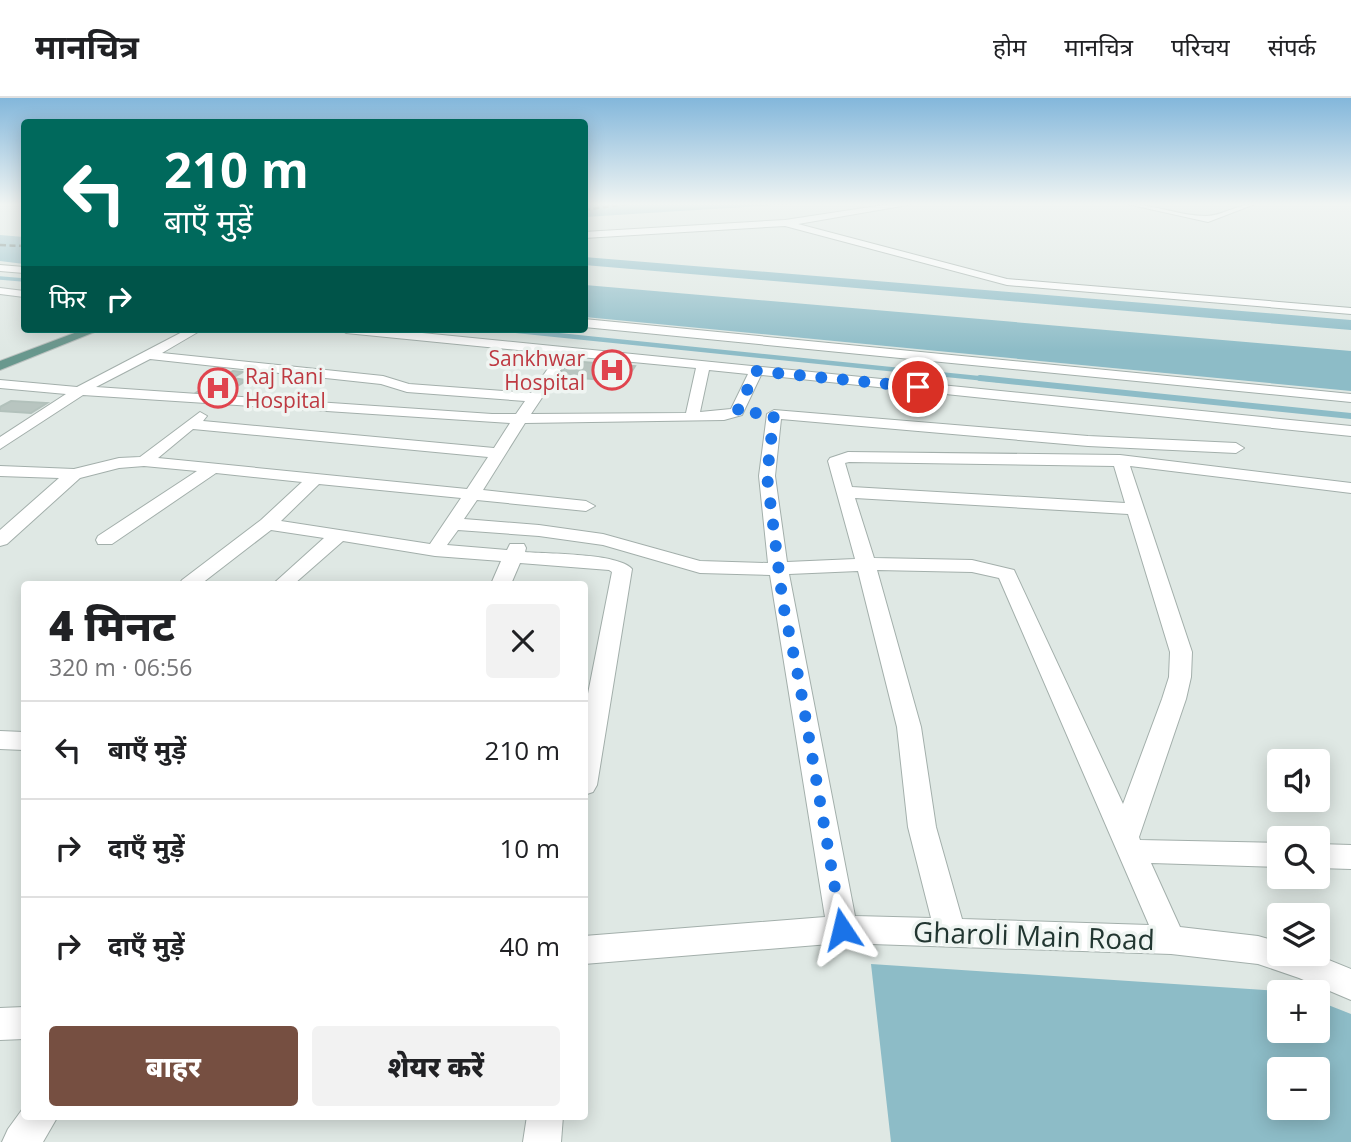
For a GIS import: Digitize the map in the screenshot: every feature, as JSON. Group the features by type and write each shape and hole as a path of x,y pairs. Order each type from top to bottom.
{"main road":[{"path":"0,366 86,333"}],"street":[{"path":"897,253 1007,282 1351,311"},
{"path":"0,268 21,270"},
{"path":"0,291 21,294"},
{"path":"588,323 1351,398"},
{"path":"0,444 80,391 189,333"},
{"path":"384,333 1351,431"},
{"path":"436,550 474,494 519,419 566,352"},
{"path":"148,355 383,380 407,388 534,397"},
{"path":"692,417 704,366"},
{"path":"756,371 756,413 778,568 842,929"},
{"path":"0,384 463,417 692,417 756,413 1088,441 1236,447"},
{"path":"145,461 222,398"},
{"path":"190,424 498,453"},
{"path":"950,931 922,827 909,727 867,564 836,461 848,457 1120,460 1351,488"},
{"path":"1120,460 1181,652 1180,677 1174,699 1126,845"},
{"path":"0,471 74,474 119,463 145,461 586,506"},
{"path":"105,541 213,468"},
{"path":"0,540 74,474"},
{"path":"193,581 267,524 316,478"},
{"path":"846,492 1137,509"},
{"path":"267,524 436,550 613,565 622,569 588,762"},
{"path":"454,524 526,530 624,544 661,558 700,567 778,568 867,564 998,568 1007,574 1126,845 1171,940"},
{"path":"502,581 526,530"},
{"path":"286,581 340,534"},
{"path":"0,740 21,741"},
{"path":"1126,845 1267,854"},
{"path":"1330,856 1351,857"},
{"name":"Gharoli Main Road","path":"588,950 842,929 1171,940 1258,950 1305,965 1351,985"},
{"path":"0,1024 21,1023"},
{"path":"21,1142 37,1120"},
{"path":"542,1142 545,1120"}],"water":[{"path":"0,253 21,253 21,264 0,261"},
{"path":"588,285 1351,351 1351,391 588,317"},
{"path":"871,964 1267,990 1267,1043 1330,1043 1330,1006 1351,1014 1351,1142 891,1142"}],"building":[{"path":"570,361 635,366 625,382 558,376"},
{"path":"233,371 243,372 232,378 247,380 223,395 197,392"},
{"path":"11,401 47,403 31,413 0,411 0,407"}],"waterway":[{"path":"588,261 1351,325"},
{"path":"0,278 21,280"},
{"path":"538,333 997,380"},
{"path":"980,378 1351,416"}],"place":[{"name":"Sankhwar Hospital","path":"612,370"},
{"name":"Raj Rani Hospital","path":"218,388"}],"route":[{"path":"842,929 778,568 767,476 774,414 737,412 756,371 918,387"}]}
